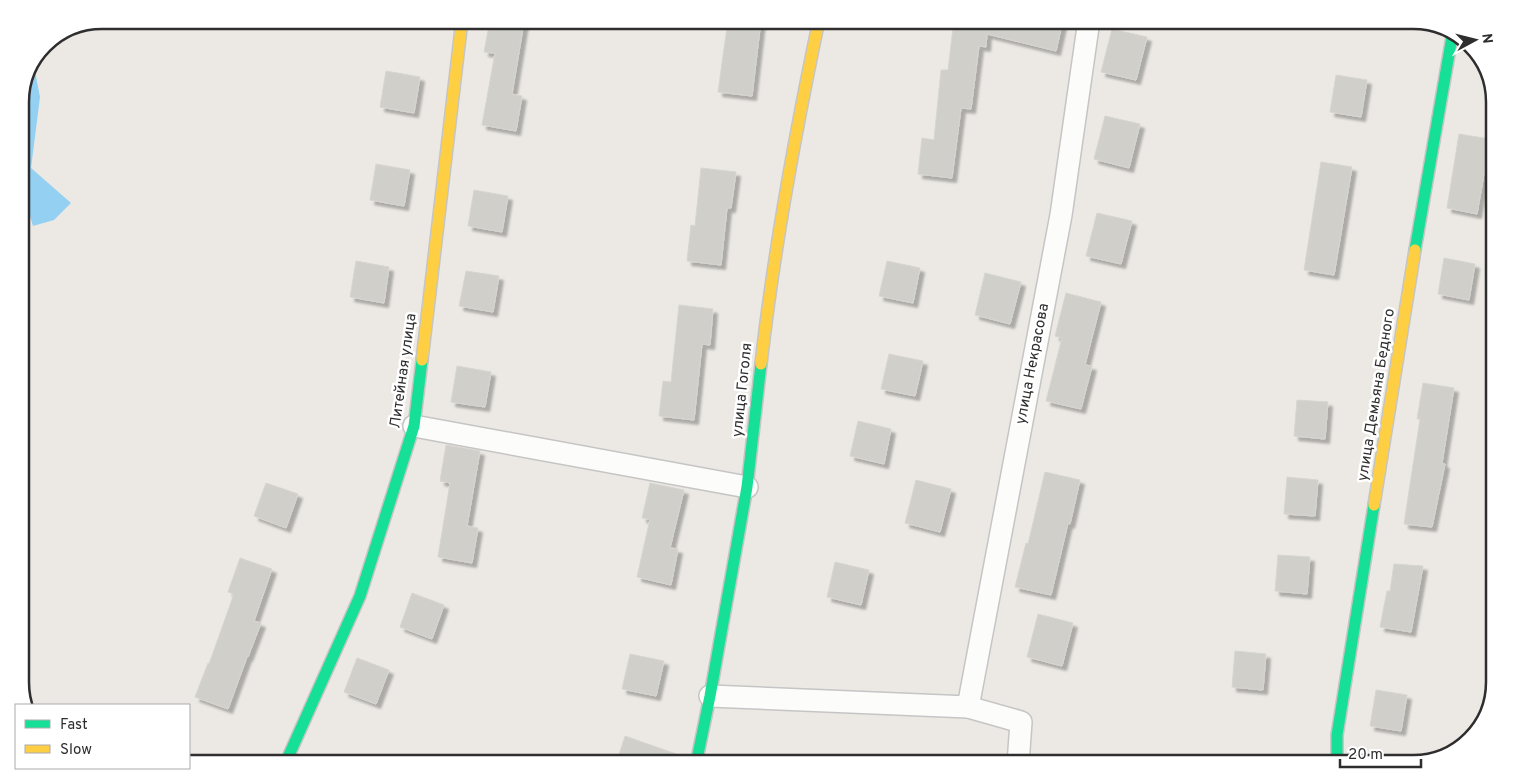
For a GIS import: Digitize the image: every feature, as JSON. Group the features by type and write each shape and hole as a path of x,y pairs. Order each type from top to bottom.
{"street":[{"name":"Литейная улица","path":"289,755 360,596 414,426 461,29"},
{"name":"улица Гоголя","path":"698,755 747,487 766,312 796,129 817,29"},
{"name":"улица Некрасова","path":"968,707 1061,215 1088,29"},
{"name":"улица Демьяна Бедного","path":"1337,755 1337,735 1401,334 1450,48"},
{"path":"414,426 747,487"},
{"path":"710,696 968,707 1020,722 1018,755"}],"water":[{"path":"35,72 40,97 31,168 71,203 54,220 33,226 29,213 29,97"}],"building":[{"path":"488,29 523,29 512,94 522,96 516,131 482,125 495,53 484,52"},
{"path":"727,29 760,29 752,96 718,92"},
{"path":"953,29 1061,29 1056,51 987,34 986,47 979,46 971,109 961,108 952,178 918,174 922,138 934,140 941,70 948,70"},
{"path":"1112,29 1147,37 1136,80 1101,72"},
{"path":"386,71 420,77 414,113 380,107"},
{"path":"1336,75 1367,80 1361,117 1330,112"},
{"path":"1105,116 1140,124 1129,168 1094,159"},
{"path":"1459,134 1486,138 1486,162 1477,214 1447,208"},
{"path":"1321,162 1352,167 1334,275 1304,270"},
{"path":"376,164 410,170 404,206 370,200"},
{"path":"701,168 736,172 731,208 727,208 721,265 687,261 691,225 695,226"},
{"path":"474,190 508,196 502,232 468,226"},
{"path":"1097,213 1132,221 1121,264 1086,256"},
{"path":"1444,258 1475,264 1469,300 1438,294"},
{"path":"356,261 389,267 384,303 350,297"},
{"path":"887,261 920,268 913,303 879,296"},
{"path":"466,271 499,276 493,312 459,306"},
{"path":"985,273 1021,282 1010,324 975,315"},
{"path":"1066,293 1101,302 1085,365 1092,366 1081,409 1046,401 1062,338 1055,336"},
{"path":"679,305 713,309 710,345 702,344 694,420 659,416 663,381 671,382"},
{"path":"889,354 923,361 915,396 881,389"},
{"path":"457,366 491,372 485,407 451,402"},
{"path":"1423,383 1454,388 1442,463 1445,464 1432,527 1404,524 1420,419 1417,419"},
{"path":"1297,400 1328,402 1325,439 1294,436"},
{"path":"858,421 891,429 884,464 850,456"},
{"path":"446,445 480,451 467,526 478,528 472,563 438,557 450,483 440,481"},
{"path":"1045,472 1080,480 1051,595 1015,587 1026,543 1028,544"},
{"path":"1287,477 1318,480 1315,516 1284,514"},
{"path":"916,480 951,489 940,532 905,523"},
{"path":"266,483 298,494 286,528 254,516"},
{"path":"650,483 684,490 670,548 678,549 671,585 637,577 650,519 642,518"},
{"path":"1278,555 1310,557 1307,594 1275,591"},
{"path":"240,558 272,569 254,621 261,623 228,709 195,697 234,594 228,592"},
{"path":"835,562 869,570 861,605 827,597"},
{"path":"1394,564 1423,566 1411,632 1380,627 1387,591 1390,591"},
{"path":"412,593 444,605 432,639 400,627"},
{"path":"1038,614 1073,623 1062,666 1027,657"},
{"path":"1235,651 1266,654 1263,690 1232,687"},
{"path":"630,654 664,661 656,696 622,689"},
{"path":"357,658 389,670 376,704 344,692"},
{"path":"1376,690 1407,695 1401,731 1370,726"},
{"path":"625,736 679,755 619,755"}],"traffic: fast":[{"path":"1415,250 1450,48"},
{"path":"289,755 360,596 414,426 422,360"},
{"path":"698,755 747,487 761,364"},
{"path":"1337,755 1337,735 1374,505"}],"traffic: slow":[{"path":"422,360 461,29"},
{"path":"761,364 786,192 817,29"},
{"path":"1374,505 1415,250"}]}
